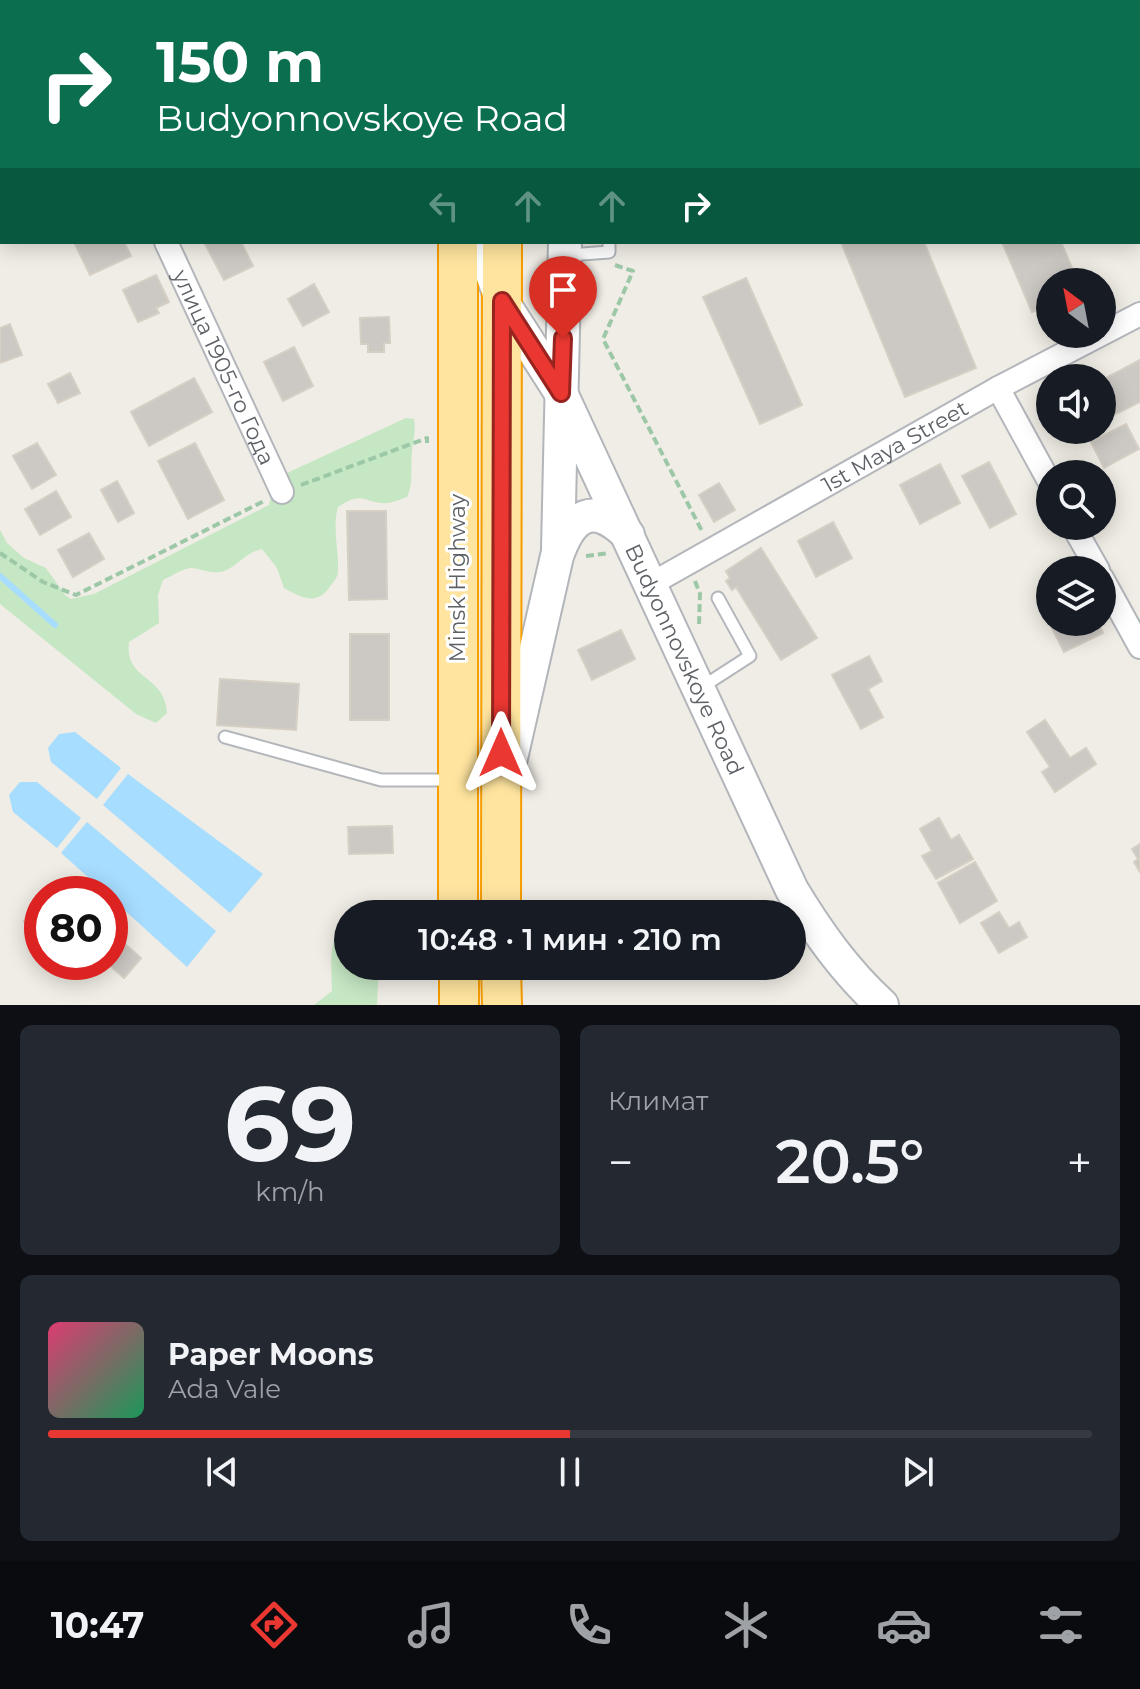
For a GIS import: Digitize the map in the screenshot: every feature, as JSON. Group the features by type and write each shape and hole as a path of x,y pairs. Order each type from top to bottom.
{"highway":[{"name":"Minsk Highway","path":"458,244 458,900"},
{"name":"Minsk Highway","path":"501,900 502,244"},
{"path":"459,980 459,1005"},
{"path":"501,980 502,1005"}],"main road":[{"name":"Budyonnovskoye Road","path":"481,244 502,301 561,393 624,544 651,584 792,890 820,937 882,1005"},
{"path":"501,877 512,749 569,556 561,496 565,249"},
{"path":"569,556 564,536 571,525 590,515 611,519 624,544"}],"street":[{"name":"улица 1905-го Года","path":"167,244 282,492"},
{"name":"1st Maya Street","path":"651,584 998,388 1140,314"},
{"path":"998,388 1037,460"},
{"path":"1116,603 1140,647"}],"lane":[{"path":"565,249 609,252 609,244"},
{"path":"698,690 750,656 718,598"},
{"path":"225,737 381,780 458,780"}],"path":[{"path":"612,264 633,271 603,339 706,538"},
{"path":"0,553 43,582 76,595 282,492 427,438 427,450"},
{"path":"569,556 624,544"},
{"path":"691,629 699,626 700,594 692,571"}],"green space":[{"path":"406,418 414,419 415,428 407,497 388,503 360,498 338,507 338,573 324,594 308,598 284,588 277,568 262,549 224,571 189,568 163,580 158,595 159,623 129,642 133,664 165,700 167,713 156,723 136,714 0,604 0,530 7,543 24,558 46,568 65,595 71,599 94,594 269,505 274,483 287,473"},
{"path":"334,940 334,980 378,980 377,1005 314,1005 332,991"}],"water":[{"path":"75,732 121,768 97,799 51,762 48,748 59,734"},
{"path":"128,774 263,874 230,913 103,805"},
{"path":"20,782 37,782 81,818 57,848 13,812 9,795"},
{"path":"87,822 216,931 187,967 128,913 128,876 87,876 61,853"}],"building":[{"path":"75,244 125,244 131,256 90,275"},
{"path":"205,244 242,244 253,266 224,280"},
{"path":"842,244 925,244 976,368 905,397"},
{"path":"1003,244 1062,244 1072,268 1036,268 1036,310 1032,312"},
{"path":"156,275 169,302 156,308 159,313 138,322 123,290"},
{"path":"746,278 802,405 760,424 703,297"},
{"path":"314,284 329,312 303,326 288,299"},
{"path":"389,317 390,343 384,343 384,352 368,352 368,344 361,344 360,318"},
{"path":"10,324 22,355 0,363 0,328"},
{"path":"294,347 313,386 283,401 264,362"},
{"path":"1140,360 1140,402 1116,414 1116,373"},
{"path":"70,373 80,393 58,403 48,384"},
{"path":"194,378 212,412 149,446 131,412"},
{"path":"1126,424 1139,449 1116,461 1100,460 1092,444 1116,444 1116,429"},
{"path":"37,443 56,475 32,489 13,456"},
{"path":"195,443 224,500 188,519 158,461"},
{"path":"989,462 1016,514 990,528 962,476"},
{"path":"940,464 960,503 920,524 900,485"},
{"path":"117,481 134,513 118,522 101,490"},
{"path":"719,483 735,510 714,522 699,495"},
{"path":"56,491 71,517 40,535 25,509"},
{"path":"347,511 386,511 387,599 349,600"},
{"path":"833,522 852,558 816,577 798,541"},
{"path":"89,533 104,559 73,577 58,550"},
{"path":"761,548 817,638 781,660 736,587 732,590 726,581 730,578 726,571"},
{"path":"621,630 635,659 592,680 578,650"},
{"path":"350,634 389,634 389,720 350,720"},
{"path":"1056,636 1097,636 1064,652"},
{"path":"869,656 882,681 868,689 883,717 861,729 832,675"},
{"path":"220,679 299,684 296,730 217,725"},
{"path":"1045,720 1070,758 1086,748 1096,764 1055,792 1042,772 1050,767 1027,732"},
{"path":"939,818 951,840 959,835 973,859 936,879 922,856 932,851 920,829"},
{"path":"392,826 393,853 349,854 348,827"},
{"path":"1140,844 1140,872 1132,849"},
{"path":"975,862 997,901 960,923 938,883"},
{"path":"999,912 1009,928 1019,922 1027,937 999,953 981,923"},
{"path":"128,947 141,958 128,973"}],"waterway":[{"path":"0,576 55,625"}],"route":[{"path":"501,753 502,301 561,393 563,338"}]}
